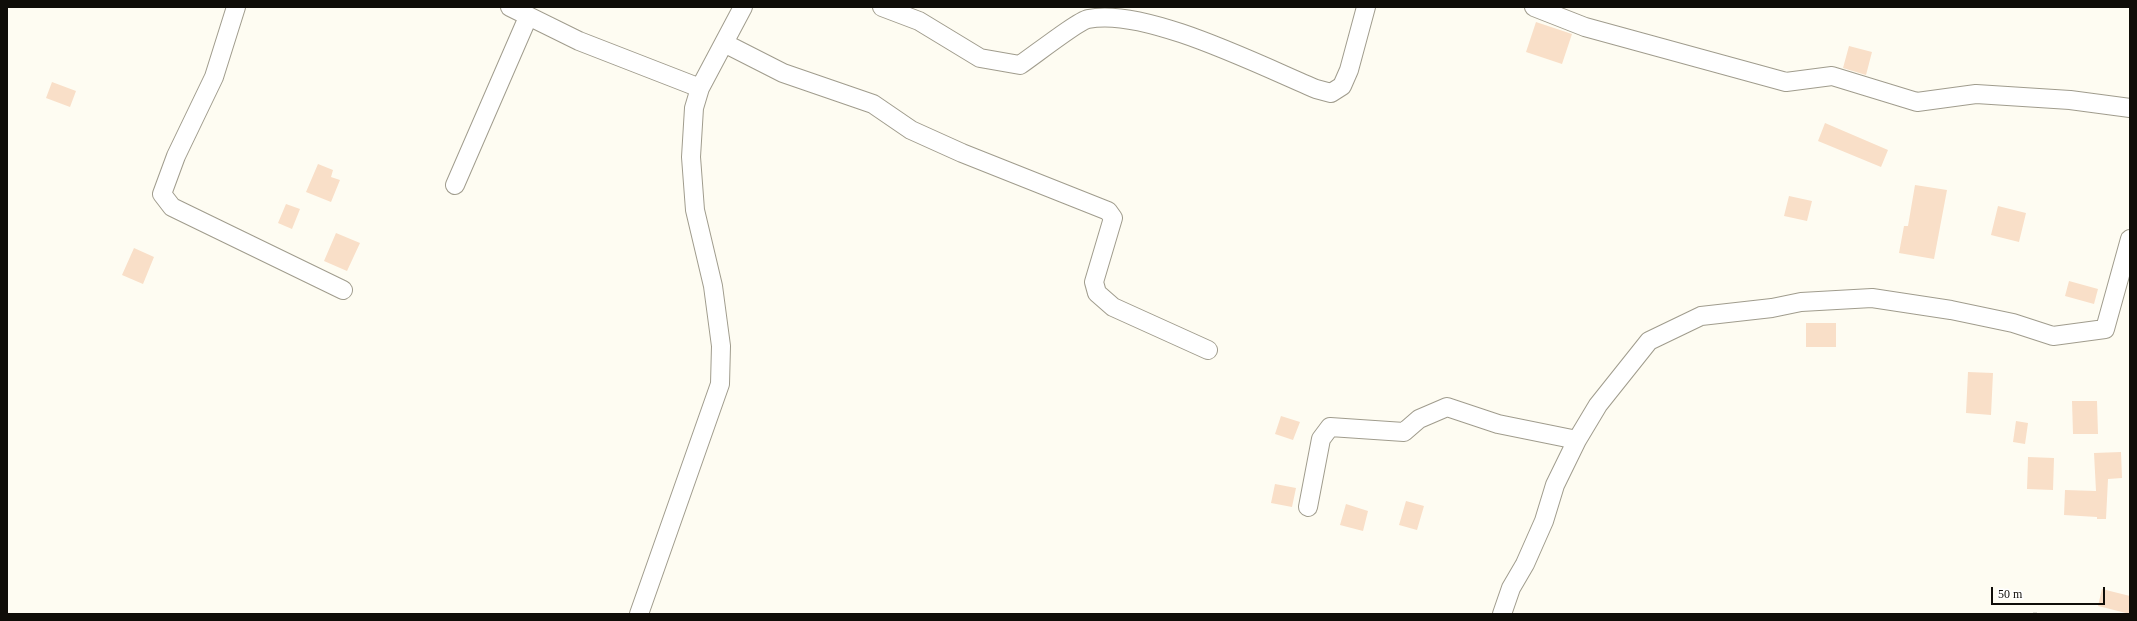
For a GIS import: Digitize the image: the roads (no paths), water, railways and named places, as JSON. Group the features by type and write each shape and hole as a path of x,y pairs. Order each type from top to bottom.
{"street":[{"path":"236,7 214,77 176,156 162,194 172,207 343,290"},
{"path":"510,7 579,41 700,88"},
{"path":"639,614 689,478 720,384 721,346 713,286 695,210 691,157 694,108 700,88 744,7"},
{"path":"882,7 919,21 980,58 1020,65 1087,19 1118,18 1183,34 1316,89 1331,93 1342,86 1349,70 1366,7"},
{"path":"1534,7 1586,27 1786,82 1832,76 1917,102 1976,94 2070,100 2130,108"},
{"path":"455,185 528,17"},
{"path":"724,43 783,73 873,104 911,130 1108,211 1113,218 1094,282 1096,294 1113,307 1208,350"},
{"path":"1502,614 1511,588 1525,564 1544,521 1555,485 1577,440 1598,404 1649,341 1700,316 1772,308 1801,302 1872,298 1951,310 2013,323 2053,336 2105,329 2130,239"},
{"path":"1308,507 1321,439 1330,427 1404,432 1419,419 1447,407 1498,424 1577,440"}]}
